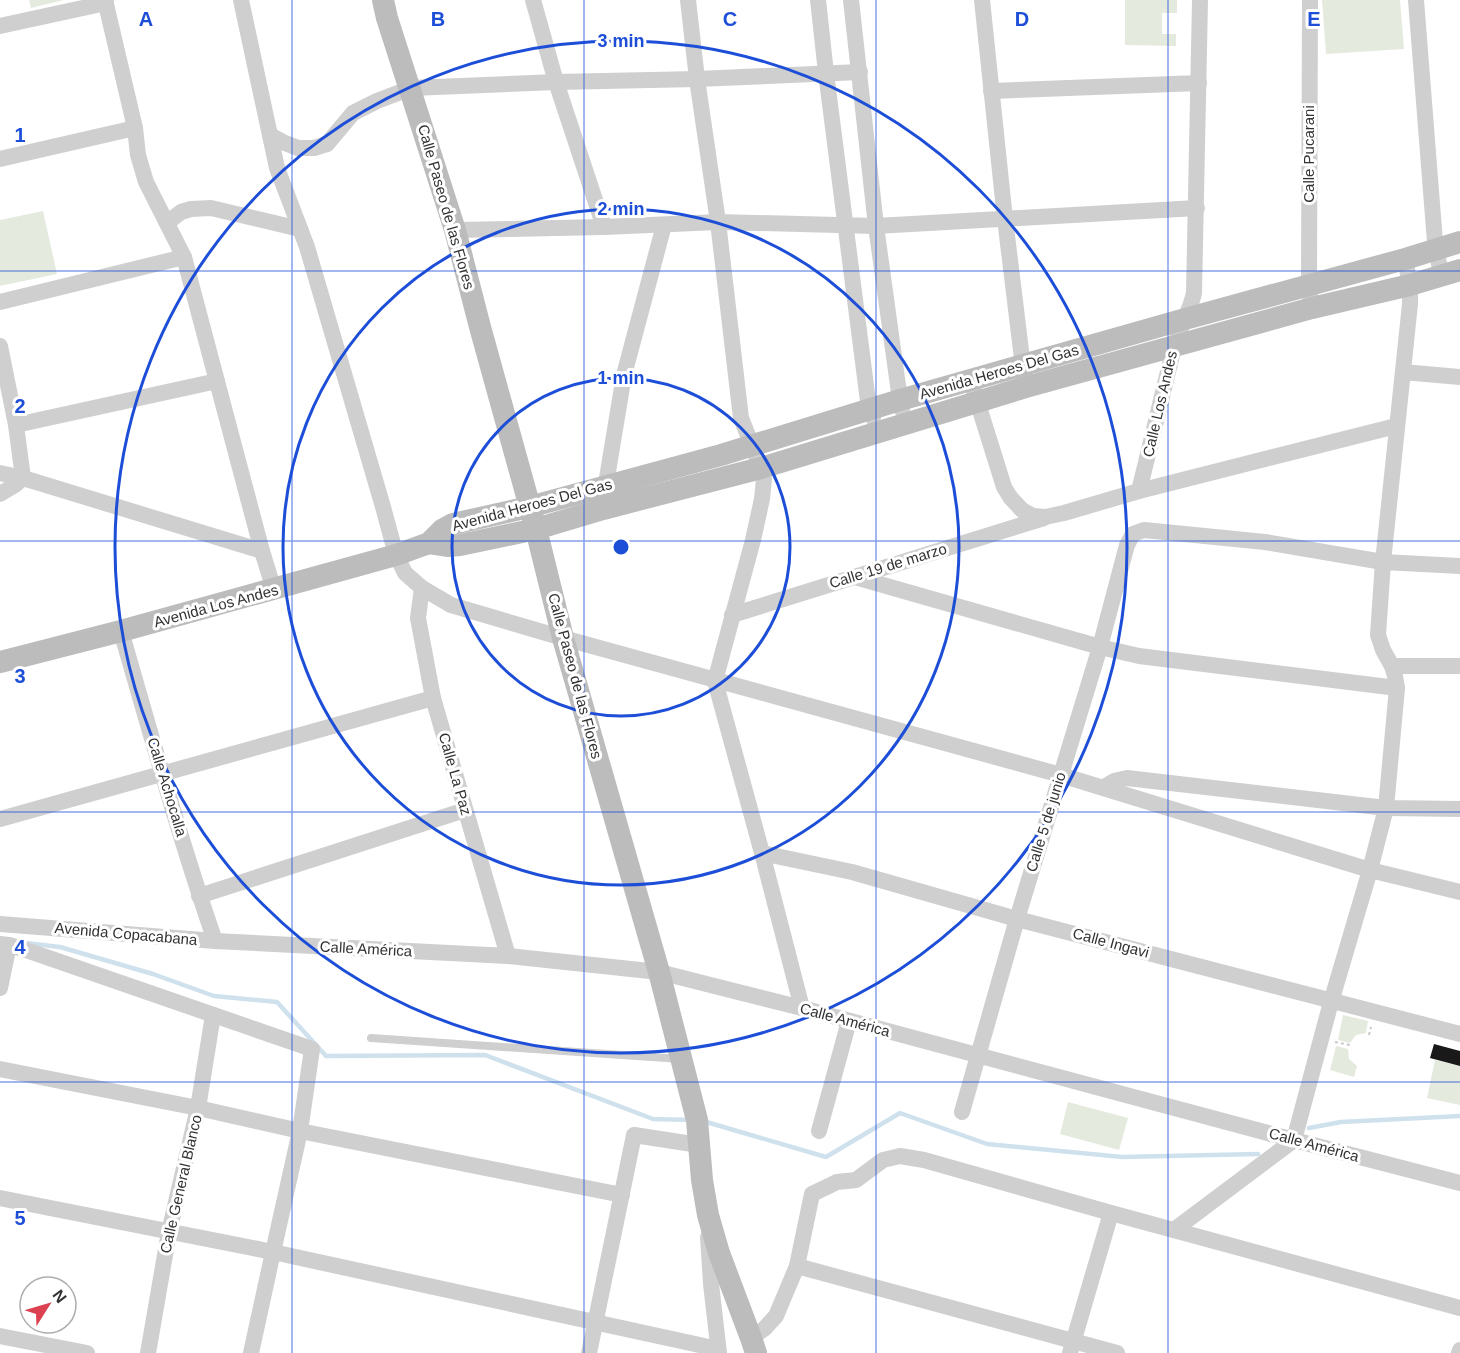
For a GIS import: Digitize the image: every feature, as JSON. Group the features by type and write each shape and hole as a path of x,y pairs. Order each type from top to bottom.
{"street":[{"path":"241,0 277,168 308,247 396,555 405,573 422,588 451,605 563,638 1104,787 1370,870 1460,892"},
{"name":"Calle Paseo de las Flores","path":"383,0 455,230 563,638 659,972 697,1120 702,1180 710,1221 719,1253 753,1346"},
{"path":"533,0 556,82 604,227"},
{"path":"688,0 718,222 741,418 764,479 753,540 715,681 802,1008"},
{"path":"819,0 826,73 869,409 879,431"},
{"path":"851,0 876,226 900,400 906,423"},
{"path":"982,0 1005,219 1025,376"},
{"name":"Calle Los Andes","path":"1139,491 1174,347 1179,330 1191,307 1194,293 1200,0"},
{"name":"Calle Pucarani","path":"1310,0 1309,285 1312,308"},
{"path":"1416,0 1436,250 1451,273"},
{"path":"0,26 106,1 135,128 138,155 146,182 184,257 274,590"},
{"path":"270,135 298,148 314,148 327,144 353,113 411,88 860,72"},
{"path":"991,91 1199,83"},
{"path":"0,159 135,128"},
{"path":"166,224 182,212 211,208 300,229"},
{"path":"455,230 718,222 876,226 1197,208"},
{"path":"603,509 624,375 664,225"},
{"name":"Avenida Heroes Del Gas","path":"429,543 442,530 453,524 605,487 752,446 900,400 974,390 1025,376 1185,319 1460,242"},
{"path":"0,302 184,257"},
{"path":"1174,1230 1294,1140 1386,808 1397,688 1392,666 1378,635 1396,426 1410,304 1410,285 1405,259"},
{"name":"Avenida Heroes Del Gas","path":"1025,376 1174,347 1312,308 1451,273"},
{"path":"0,346 16,425 23,478"},
{"path":"1403,372 1460,377"},
{"path":"16,425 217,381"},
{"path":"974,390 1004,487 1017,506 1027,513 1045,517"},
{"name":"Avenida Heroes Del Gas","path":"429,543 460,545 536,529 761,468 906,423 974,390"},
{"name":"Calle 19 de marzo","path":"732,615 1045,517 1396,426"},
{"path":"0,473 262,551"},
{"path":"0,494 23,478"},
{"name":"Calle 5 de junio","path":"962,1112 1017,919 1100,647 1127,544 1133,534 1144,530 1265,542 1383,562"},
{"name":"Avenida Los Andes","path":"0,662 274,590 396,555 429,543"},
{"path":"1383,562 1460,566"},
{"path":"855,577 1139,656 1397,688"},
{"name":"Calle La Paz","path":"422,588 418,618 433,698 508,956"},
{"name":"Calle Achocalla","path":"121,631 162,774 215,941"},
{"path":"1392,666 1460,666"},
{"path":"0,819 433,698"},
{"path":"1104,787 1114,781 1127,778 1386,808 1460,809"},
{"path":"200,896 465,810"},
{"name":"Calle Ingavi","path":"762,853 852,872 1017,919 1460,1034"},
{"name":"Avenida Copacabana","path":"0,924 215,941"},
{"name":"Calle América","path":"215,941 508,956 659,972 1460,1183"},
{"path":"0,988 4,945 312,1049 300,1131 252,1353"},
{"name":"Calle General Blanco","path":"148,1353 169,1232 198,1108 213,1015"},
{"path":"819,1131 849,1021"},
{"path":"0,1070 622,1195"},
{"path":"589,1353 634,1135 699,1146"},
{"path":"753,1346 776,1316 796,1266 812,1194 837,1182 856,1180 883,1160 900,1156 924,1160 1460,1308"},
{"path":"0,1198 273,1252 718,1351 708,1242 710,1221"},
{"path":"1072,1347 1111,1213"},
{"path":"796,1266 1072,1347 1117,1353"},
{"path":"0,1336 87,1353"}],"lane":[{"path":"371,1038 681,1059"}],"shaded area":[{"path":"29,0 64,0 31,8"},
{"path":"1125,0 1177,0 1177,13 1162,13 1162,34 1176,34 1176,46 1125,45"},
{"path":"1322,0 1400,0 1404,49 1326,54"},
{"path":"43,211 57,274 0,286 0,220"},
{"path":"1343,1015 1368,1021 1366,1033 1356,1035 1350,1043 1338,1040"},
{"path":"1336,1046 1348,1049 1349,1059 1357,1066 1354,1077 1330,1070"},
{"path":"1435,1060 1460,1066 1460,1105 1427,1098"},
{"path":"1068,1102 1128,1118 1119,1150 1060,1134"}],"building":[{"path":"1434,1044 1460,1051 1460,1066 1430,1058"}],"waterway":[{"path":"26,943 60,947 153,974 214,996 277,1002 326,1056 485,1055 653,1119 691,1120"},
{"path":"703,1121 826,1157 900,1113 987,1144 1122,1157 1258,1154"},
{"path":"1309,1128 1341,1122 1460,1116"}]}
